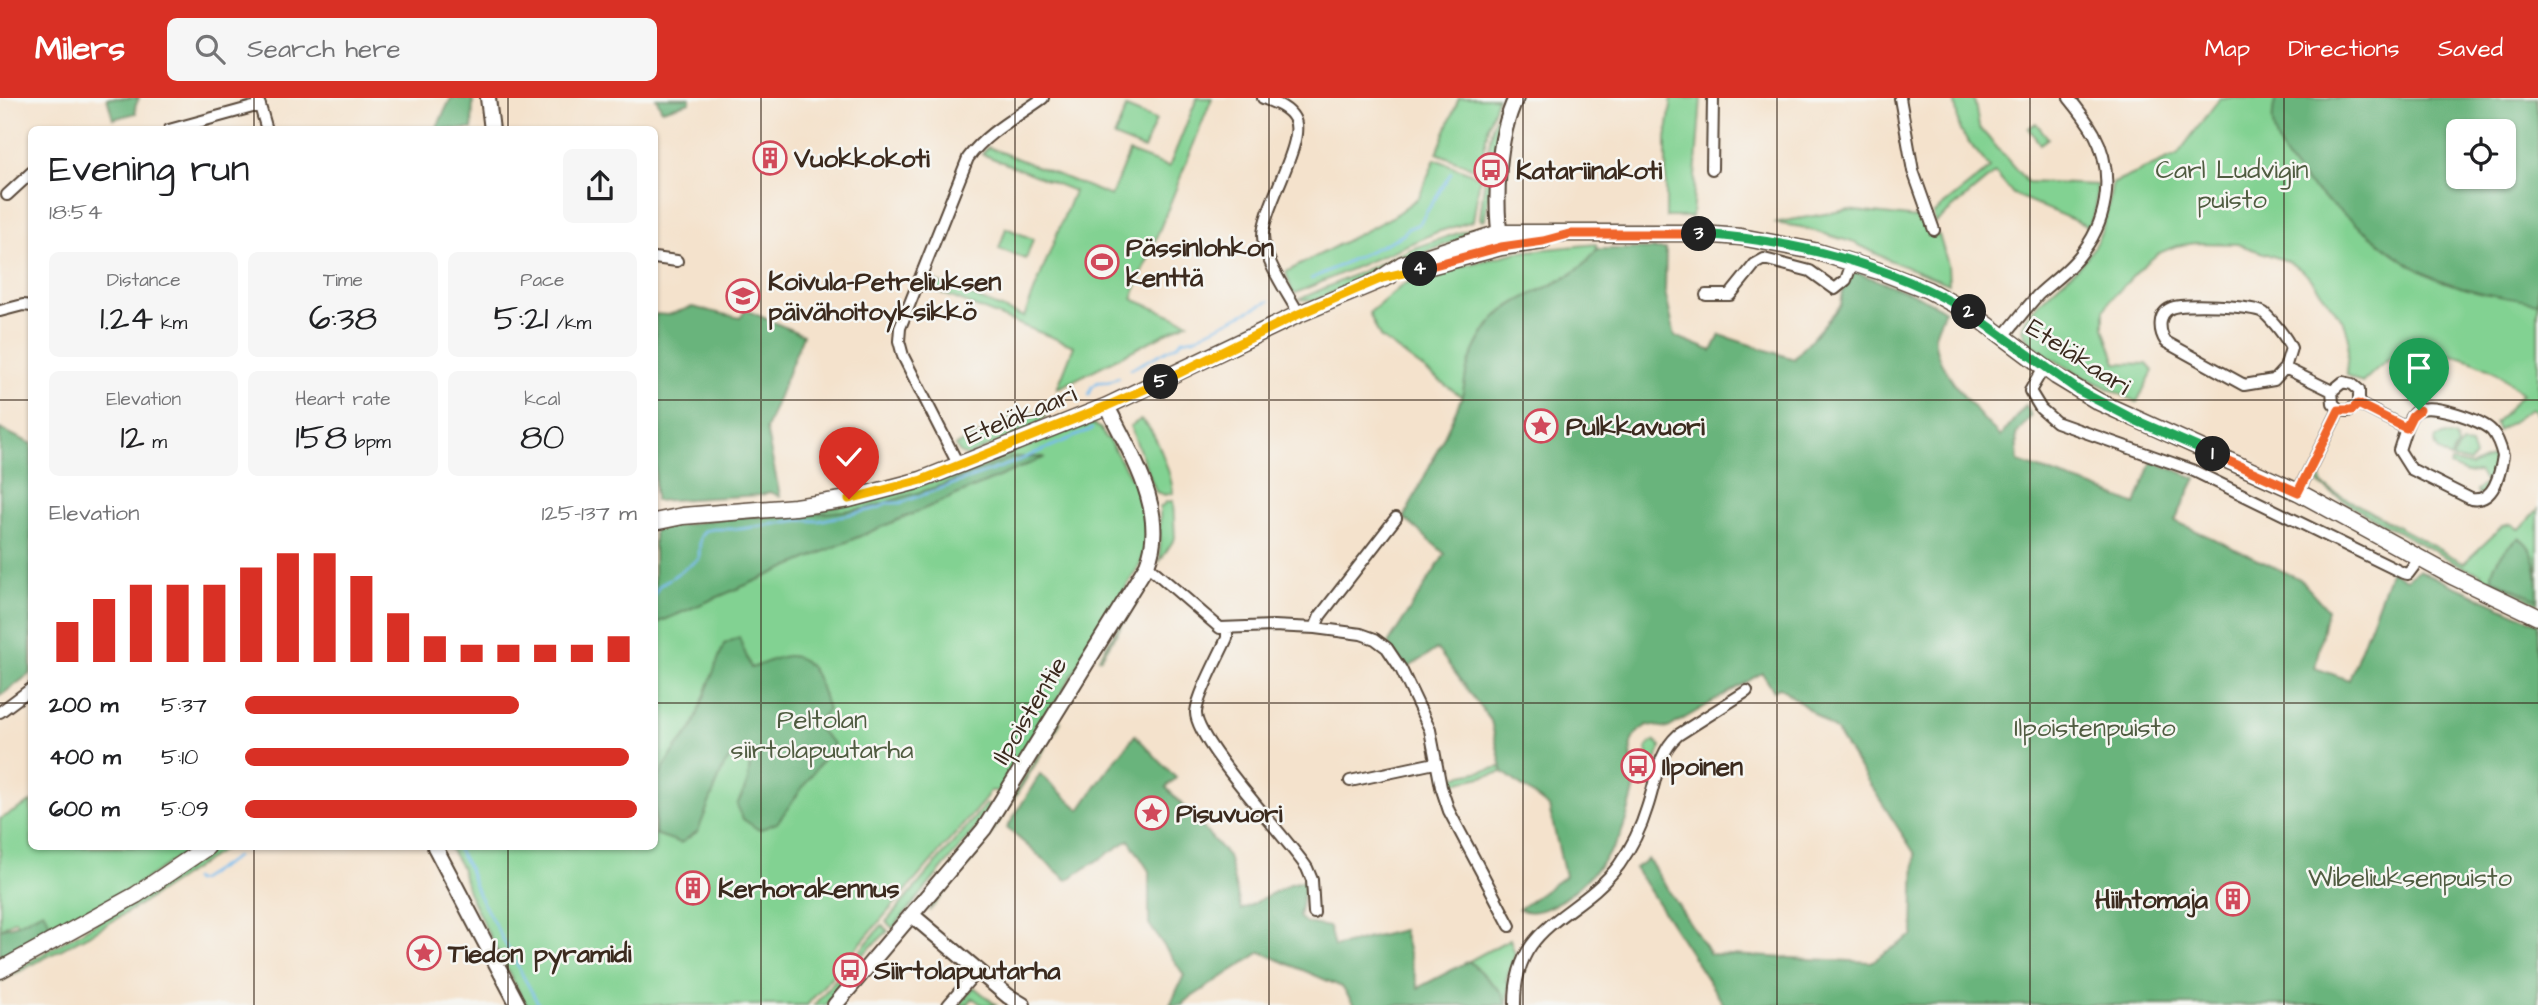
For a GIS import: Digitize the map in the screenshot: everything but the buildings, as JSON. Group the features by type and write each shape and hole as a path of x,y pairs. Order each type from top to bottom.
{"main road":[{"name":"Eteläkaari","path":"658,521 683,516 795,507 849,499 901,487 1107,406 1299,314 1382,278 1403,264 1500,240 1569,234 1648,232 1741,237 1802,248 1928,290 1973,314 2044,367 2111,408 2298,492 2498,600 2538,617"},
{"path":"0,970 126,901 202,850"}],"street":[{"path":"488,98 492,126"},
{"path":"959,466 903,356 899,331 968,158 992,133 1043,98"},
{"path":"1264,98 1289,111 1297,123 1295,141 1267,216 1263,237 1268,255 1299,314"},
{"path":"1500,240 1501,154 1505,127 1516,98"},
{"path":"1712,169 1713,98"},
{"path":"1900,98 1913,171 1934,230"},
{"path":"2004,337 2036,297 2085,250 2096,232 2104,209 2106,177 2103,156 2095,135 2069,98"},
{"path":"182,126 259,102 266,126"},
{"path":"7,195 28,176"},
{"path":"658,259 677,261"},
{"path":"1706,295 1730,295 1755,264 1764,259 1810,271 1835,289 1846,280 1852,263"},
{"path":"1,308 28,306"},
{"path":"2181,306 2241,306 2258,310 2264,313 2289,344 2290,356 2284,368 2274,380 2244,386 2166,342 2160,329 2162,318 2167,310 2181,306"},
{"path":"2044,367 2030,391 2041,409 2056,422 2192,470 2403,573 2408,574 2420,558"},
{"path":"2284,368 2332,391"},
{"path":"2343,382 2352,384 2360,395 2358,404 2352,410 2339,410 2333,404 2332,391 2343,382"},
{"path":"2358,404 2406,428"},
{"name":"Ilpoistentie","path":"835,1005 984,829 1147,565 1154,541 1153,512 1135,464 1107,406"},
{"path":"2433,408 2487,427 2495,435 2503,456 2490,493 2479,500 2471,499 2411,469 2399,450 2406,428 2414,413 2433,408"},
{"path":"2298,492 2339,410"},
{"path":"1315,628 1320,616 1396,518"},
{"path":"1147,565 1210,622 1227,629 1273,626 1315,628 1361,634 1375,639 1387,648 1401,669 1430,730 1435,763 1449,811 1510,926"},
{"path":"1227,629 1227,638 1198,705 1197,721 1232,776 1307,868 1312,880 1314,913"},
{"path":"0,712 28,691"},
{"path":"1515,1005 1520,965 1534,939 1601,885 1620,864 1632,844 1647,810 1659,765 1670,743 1678,735 1747,691"},
{"path":"1350,781 1435,763"},
{"path":"437,850 518,1005"},
{"path":"912,915 1023,1005"},
{"path":"948,1005 978,970"}],"green space":[{"path":"107,98 139,98 135,107 136,113 113,119"},
{"path":"451,98 473,98 472,126 437,126"},
{"path":"656,98 690,98 690,102 662,110"},
{"path":"1197,98 1212,98 1132,299 1188,322 1057,389 1074,346 926,287 929,279 1024,317 1074,191 982,154 988,147 1111,196 1129,152 1169,167"},
{"path":"1459,98 1497,98 1488,126 1480,171 1437,153"},
{"path":"1502,98 1509,98 1501,115 1493,161 1487,166 1489,174 1485,173 1492,127"},
{"path":"1672,98 1701,98 1692,217 1666,217 1666,139"},
{"path":"1954,98 1974,98 1979,127 2027,182 2097,185 2096,207 2089,227 2013,194 1995,173 1935,223 1933,214 1990,168 1960,131"},
{"name":"Carl Ludvigin puisto","path":"2220,98 2538,98 2538,416 2532,408 2498,431 2495,423 2522,394 2504,377 2460,357 2431,351 2403,353 2384,363 2362,383 2346,375 2349,338 2344,322 2311,279 2287,261 2237,244 2196,243 2176,246 2159,253 2144,265 2104,310 2104,328 2116,363 2147,364 2153,371 2137,402 2092,381 2040,350 2028,340 2022,330 2038,304 2080,265 2094,247 2106,217 2112,184 2177,155"},
{"path":"2276,98 2538,98 2538,303 2460,287 2435,278 2405,262 2312,188 2284,155 2276,137 2273,118"},
{"path":"1126,108 1156,120 1144,149 1114,137"},
{"path":"2036,123 2048,138 2040,144 2028,128"},
{"path":"1435,159 1480,177 1473,221 1437,232 1296,293 1292,292 1286,272 1392,217 1419,197"},
{"path":"1485,176 1491,180 1485,219 1482,220 1480,219"},
{"path":"1847,210 1926,219 1933,236 1939,235 1948,265 1949,284 1855,243 1801,227 1774,223"},
{"path":"1482,225 1476,233 1410,258 1313,301 1300,299 1414,248"},
{"path":"1006,228 1033,239 1026,259 999,249"},
{"path":"1596,244 1597,249 1593,255 1577,270 1515,303 1495,318 1477,345 1462,397 1380,337 1369,313 1404,284 1443,271 1518,252"},
{"name":"Ilpoistenpuisto","path":"1597,249 1666,249 1665,292 1675,336 1712,351 1720,335 1794,359 1841,305 1843,290 1855,272 1914,294 1945,310 1935,336 1936,348 1949,375 1970,404 2000,437 2026,405 2031,416 2016,435 2018,462 2093,487 2136,505 2152,461 2196,478 2175,521 2300,579 2327,609 2315,668 2349,680 2391,570 2406,579 2418,570 2538,623 2538,1005 1724,1005 1635,868 1648,859 1710,954 1871,962 1913,935 1915,854 1835,730 1780,687 1774,691 1762,673 1668,728 1647,725 1638,732 1633,738 1630,751 1634,792 1622,831 1614,845 1592,874 1562,900 1532,912 1519,909 1565,876 1549,807 1503,772 1491,721 1437,649 1406,669 1388,644 1445,554 1404,518 1460,401 1467,369 1479,342 1496,318 1508,308 1576,271"},
{"path":"692,307 740,318 746,310 803,335 766,429 780,496 769,492 762,495 658,501 658,314 668,315"},
{"path":"1025,411 1046,417 1033,427 968,456 961,454 955,446"},
{"path":"1140,420 1146,424 1157,442 1170,476 1173,493 1165,495 1156,492 1130,426"},
{"name":"Peltolan siirtolapuutarha","path":"1093,424 1101,429 1141,497 1147,527 1141,563 1001,791 990,791 807,1005 526,1005 468,892 461,867 451,850 658,850 658,623 1043,458 1012,457 946,484 865,509 774,517 853,504 948,477 1079,426"},
{"path":"0,429 28,442 28,675 0,696"},
{"path":"2445,435 2455,437 2458,446 2450,459 2435,445 2436,438"},
{"path":"2462,444 2471,445 2475,457 2470,463 2452,459"},
{"path":"2496,455 2490,483 2479,495 2476,490 2486,483 2478,472 2466,473 2450,466 2451,462 2471,466"},
{"path":"1012,457 1045,457 658,623 658,529 730,517 792,516 865,509 946,484"},
{"path":"2319,471 2323,486 2464,563 2503,526 2511,524 2520,529 2538,509 2538,603 2479,575 2481,573 2467,569 2358,510 2320,485 2317,480"},
{"path":"1173,501 1175,538 1160,561 1160,508 1166,502"},
{"path":"2519,538 2533,556 2538,599 2492,579 2497,561"},
{"path":"1149,582 1101,658 1099,658 1145,583"},
{"path":"739,637 751,668 788,656 805,662 820,684 828,710 814,725 834,744 777,823 759,830 743,819 737,805 748,782 750,761 739,752 734,753 724,766 698,831 681,843 658,835 658,778 676,748 692,729 724,644"},
{"path":"1059,721 1061,722 1009,807 1006,807"},
{"path":"1135,735 1176,778 1166,787 1228,856 1241,910 1290,884 1306,880 1299,917 1306,923 1329,927 1334,947 1403,930 1418,988 1469,961 1501,992 1507,1005 1354,1005 1342,987 1261,952 1183,1005 1170,1005 1184,975 1149,924 1149,871 1129,840 1067,880 1007,828 1040,774 1080,810"},
{"path":"1655,741 1661,747 1652,770 1646,749"},
{"path":"1501,767 1503,772 1446,785 1444,779"},
{"path":"28,804 28,850 189,850 132,888 51,935 43,911 18,924 15,920 0,929 0,819"},
{"path":"986,804 989,810 976,828 893,928 886,922"},
{"path":"1003,811 1005,813 981,850 929,911 932,903 978,848"},
{"path":"211,850 222,850 96,931 1,981 15,970 159,887"},
{"path":"43,911 49,921 51,935 0,962 0,929 18,924"},
{"path":"882,925 888,931 856,961 853,959"},
{"path":"1510,939 1515,954 1506,981 1509,983 1507,1005 1501,992 1469,961"},
{"path":"845,969 846,976 826,1005 814,1005"},
{"path":"974,987 996,1005 982,1005 973,998 967,1005 959,1005"}],"waterway":[{"path":"1311,279 1403,235 1407,229 1419,224 1451,173"},
{"path":"1131,369 1182,340 1194,338 1269,301"},
{"path":"1089,395 1098,382 1108,382 1118,377"},
{"path":"658,588 699,559 700,538 704,531 801,520 818,521 879,508 886,503 900,503 1015,462 1092,429"},
{"path":"458,850 468,867 478,894 539,1005"},
{"path":"193,879 200,880 236,857"}],"place":[{"name":"Vuokkokoti","path":"770,158"},
{"name":"Katariinakoti","path":"1491,170"},
{"name":"Pässinlohkon kenttä","path":"1102,262"},
{"name":"Koivula-Petreliuksen päivähoitoyksikkö","path":"743,296"},
{"name":"Pulkkavuori","path":"1541,426"},
{"name":"Ilpoinen","path":"1638,766"},
{"name":"Pisuvuori","path":"1152,813"},
{"name":"Kerhorakennus","path":"693,888"},
{"name":"Hiihtomaja","path":"2233,899"},
{"name":"Tiedon pyramidi","path":"424,953"},
{"name":"Siirtolapuutarha","path":"850,970"}],"route":[{"path":"849,499 922,480 1107,406 1299,314 1382,278 1501,247 1569,234 1648,232 1741,237 1814,251 1901,279 1956,304 1977,317 2056,376 2099,402 2298,492 2339,410 2352,410 2358,404 2406,428 2414,413 2419,410"}],"park label":[{"name":"Wibeliuksenpuisto","path":"2410,877"}]}
